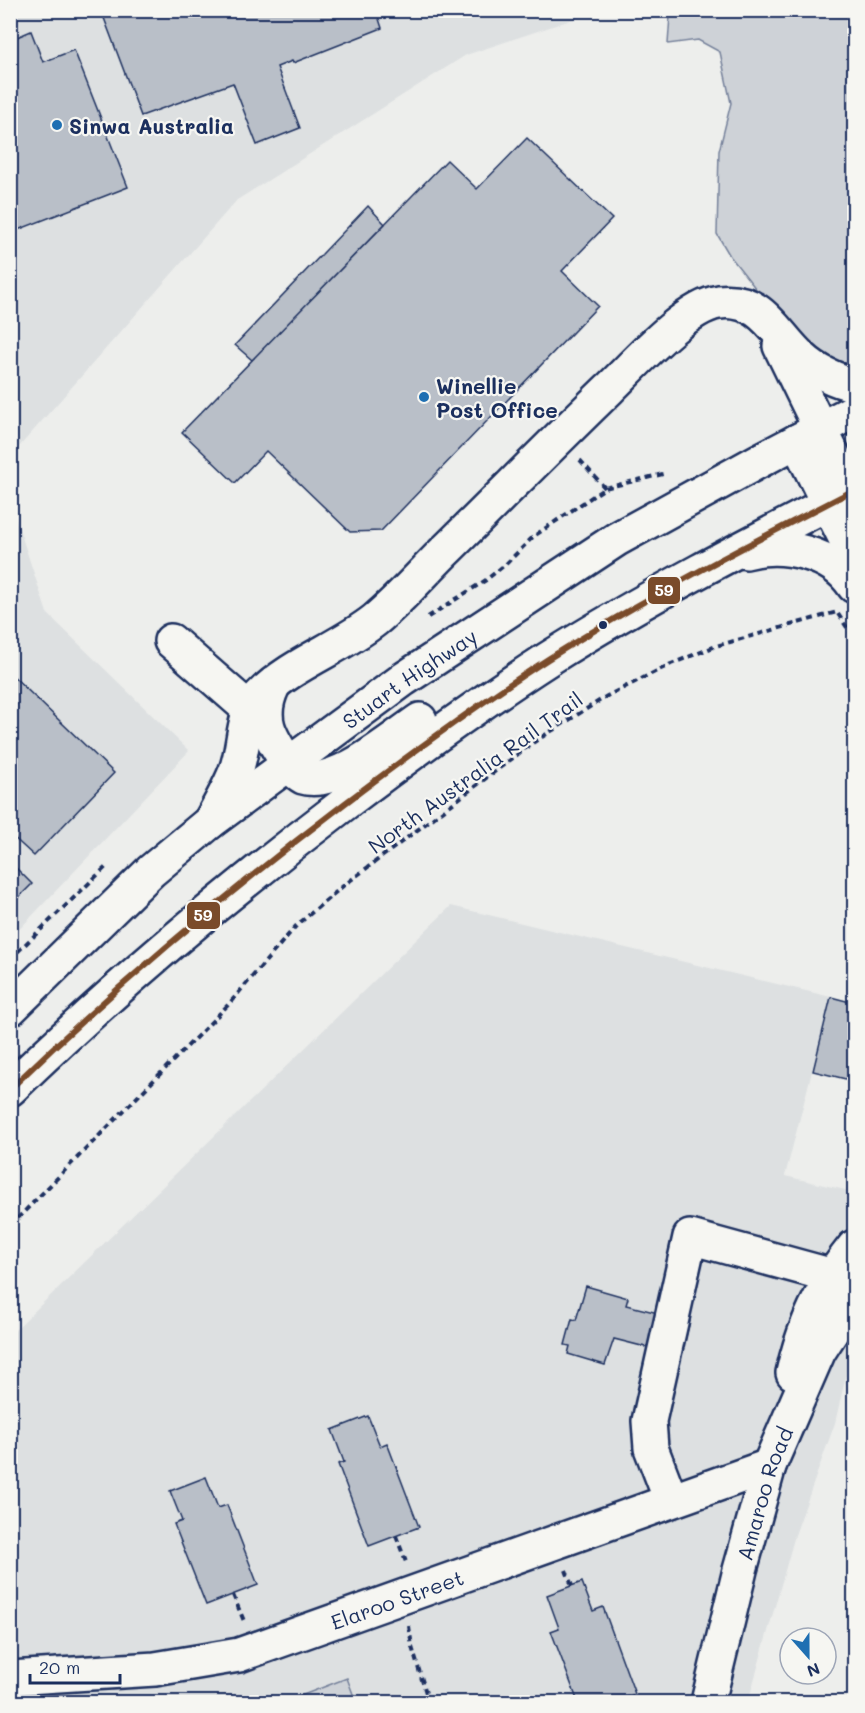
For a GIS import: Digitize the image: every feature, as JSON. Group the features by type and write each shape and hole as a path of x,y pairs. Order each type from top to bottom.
{"main road":[{"path":"210,822 235,773 242,750 245,721 260,696 374,621 673,327 706,305 734,302 751,307 766,317 803,360 829,375 855,384"},
{"path":"751,307 776,338 809,434 847,496 855,556"},
{"name":"Stuart Highway","path":"10,1009 127,893 210,822 404,679 568,569 663,513 855,411"},
{"path":"10,1089 232,890 416,749 522,676 613,620 716,563 847,496"},
{"path":"716,563 761,548 792,550 833,564 844,573 849,598"},
{"path":"274,685 268,704 266,720 268,731 289,765 300,776 322,778 352,767 540,639 577,626 613,620"},
{"path":"171,640 250,710"},
{"path":"671,1500 651,1448 649,1421 690,1237 844,1287"},
{"name":"Amaroo Road","path":"708,1702 740,1570 774,1453 802,1339 810,1317 844,1287 855,1247"},
{"name":"Elaroo Street","path":"10,1678 155,1669 239,1655 671,1500 774,1453"}],"path":[{"name":"North Australia Rail Trail","path":"10,1226 228,1005 296,926 343,886 534,742 607,696 671,664 849,598"},
{"path":"406,1595 412,1647 426,1693"}],"shaded area":[{"path":"718,10 854,11 854,370 812,352 791,321 756,289 730,256 717,234 719,151 731,103 720,52 698,40 668,44 670,16"},
{"path":"11,11 598,11 466,55 237,200 11,456"},
{"path":"10,501 47,613 189,751 11,938"},
{"path":"451,906 831,997 785,1176 854,1192 854,1363 847,1371 835,1423 795,1535 748,1702 11,1702 11,1334"},
{"path":"347,1678 356,1702 285,1702"}],"building":[{"path":"101,10 376,10 382,28 293,63 292,61 277,67 300,128 257,145 233,83 141,116"},
{"name":"Sinwa Australia","path":"31,31 43,62 74,50 128,187 10,233 10,40"},
{"path":"527,138 612,219 562,271 598,306 381,531 350,532 266,451 235,483 182,432 447,160 477,189"},
{"path":"368,206 385,224 252,360 235,345"},
{"path":"10,673 114,773 34,856 10,834"},
{"path":"10,862 32,884 10,906"},
{"path":"831,997 854,1003 854,1081 813,1071"},
{"path":"586,1286 628,1298 626,1305 690,1321 681,1356 614,1339 605,1365 568,1354 570,1346 565,1345 572,1319 576,1320"},
{"path":"368,1416 380,1446 387,1443 419,1527 369,1546 338,1464 344,1462 332,1430"},
{"path":"206,1477 218,1508 227,1505 258,1585 206,1605 174,1524 182,1521 170,1491"},
{"path":"582,1582 593,1611 603,1607 635,1694 613,1702 578,1702 551,1631 559,1628 547,1595"}],"transit line":[{"name":"59","path":"10,1089 131,977 215,906 344,804 444,730 548,659 623,614 738,550 854,490"}],"place":[{"name":"Sinwa Australia","path":"57,125"},
{"name":"Winellie Post Office","path":"424,397"}]}
